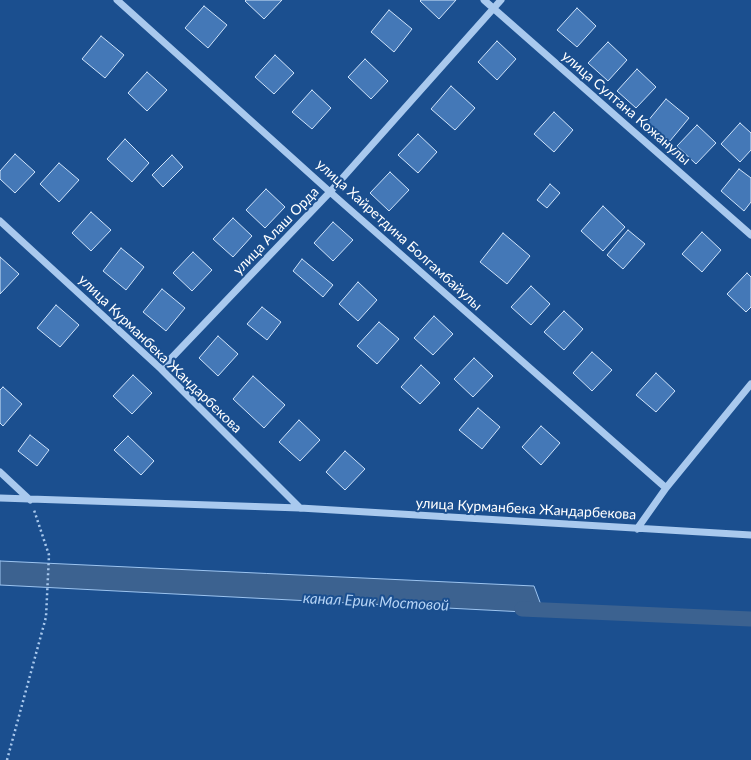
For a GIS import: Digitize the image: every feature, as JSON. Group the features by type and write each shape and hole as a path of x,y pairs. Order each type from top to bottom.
{"street":[{"name":"улица Хайретдина Болгамбайулы","path":"117,0 330,192 666,488"},
{"name":"улица Султана Кожанулы","path":"484,0 751,235"},
{"name":"улица Алаш Орда","path":"161,369 330,192 501,0"},
{"name":"улица Курманбека Жандарбекова","path":"0,221 161,369 300,508"},
{"path":"637,529 666,488 751,384"},
{"path":"0,472 30,500"},
{"name":"улица Курманбека Жандарбекова","path":"0,498 300,508 751,535"}],"path":[{"path":"7,760 46,617 49,555 30,500"}],"water":[{"name":"канал Ерик Мостовой","path":"0,561 534,586 544,613 0,585"}],"building":[{"path":"282,0 264,19 245,1"},
{"path":"456,0 439,19 420,1"},
{"path":"204,6 227,25 208,48 185,28"},
{"path":"577,8 596,26 577,47 557,30"},
{"path":"389,10 412,29 394,52 371,32"},
{"path":"101,36 124,55 105,78 82,59"},
{"path":"497,41 516,59 497,80 478,62"},
{"path":"608,42 627,60 608,81 588,63"},
{"path":"275,55 294,73 274,94 255,77"},
{"path":"365,59 388,81 371,99 348,77"},
{"path":"637,69 656,87 636,108 617,91"},
{"path":"147,72 167,90 147,111 128,93"},
{"path":"451,86 475,108 455,130 431,109"},
{"path":"312,90 331,108 312,129 292,112"},
{"path":"666,99 689,118 670,141 647,122"},
{"path":"554,112 573,130 554,152 534,134"},
{"path":"740,123 751,133 751,150 740,162 721,144"},
{"path":"697,125 716,143 696,164 677,146"},
{"path":"418,134 437,152 418,173 398,155"},
{"path":"125,139 149,163 132,182 107,159"},
{"path":"15,154 35,172 15,193 0,179 0,171"},
{"path":"172,155 183,167 163,187 152,175"},
{"path":"59,163 79,180 59,202 40,184"},
{"path":"739,169 751,178 751,202 744,211 721,191"},
{"path":"390,172 409,190 389,211 370,193"},
{"path":"550,184 560,193 547,208 537,200"},
{"path":"266,189 285,207 265,228 246,210"},
{"path":"603,206 625,227 603,251 581,231"},
{"path":"91,212 111,230 91,251 72,233"},
{"path":"233,218 252,236 233,257 213,239"},
{"path":"333,222 353,240 333,261 314,243"},
{"path":"628,230 645,244 623,269 607,255"},
{"path":"702,232 721,250 702,272 682,254"},
{"path":"503,233 530,256 507,284 480,262"},
{"path":"121,248 144,267 126,290 103,271"},
{"path":"193,252 212,270 192,291 173,273"},
{"path":"0,257 19,274 0,294"},
{"path":"302,259 333,285 323,297 293,271"},
{"path":"747,273 751,277 751,307 746,312 727,294"},
{"path":"358,282 377,300 358,321 339,304"},
{"path":"531,286 550,304 531,325 511,307"},
{"path":"162,289 185,308 166,331 143,312"},
{"path":"56,305 79,325 60,347 37,328"},
{"path":"262,307 281,322 267,340 247,324"},
{"path":"564,311 583,329 564,350 544,332"},
{"path":"434,316 453,334 433,355 414,338"},
{"path":"379,322 399,339 377,364 357,346"},
{"path":"218,336 238,354 218,376 199,358"},
{"path":"592,352 612,370 592,391 573,373"},
{"path":"474,358 493,376 473,397 454,379"},
{"path":"421,365 440,383 420,404 401,387"},
{"path":"656,373 675,391 656,412 636,395"},
{"path":"133,375 152,393 132,414 113,396"},
{"path":"253,376 285,405 264,428 233,399"},
{"path":"3,387 22,404 3,426 0,423 0,390"},
{"path":"478,408 500,427 482,449 459,430"},
{"path":"299,420 320,440 300,461 279,442"},
{"path":"541,426 560,443 541,465 522,447"},
{"path":"30,435 49,450 37,466 18,451"},
{"path":"128,436 154,461 141,475 114,450"},
{"path":"345,451 365,469 345,490 326,472"}],"waterway":[{"name":"канал Ерик Мостовой","path":"522,609 751,619"}]}
